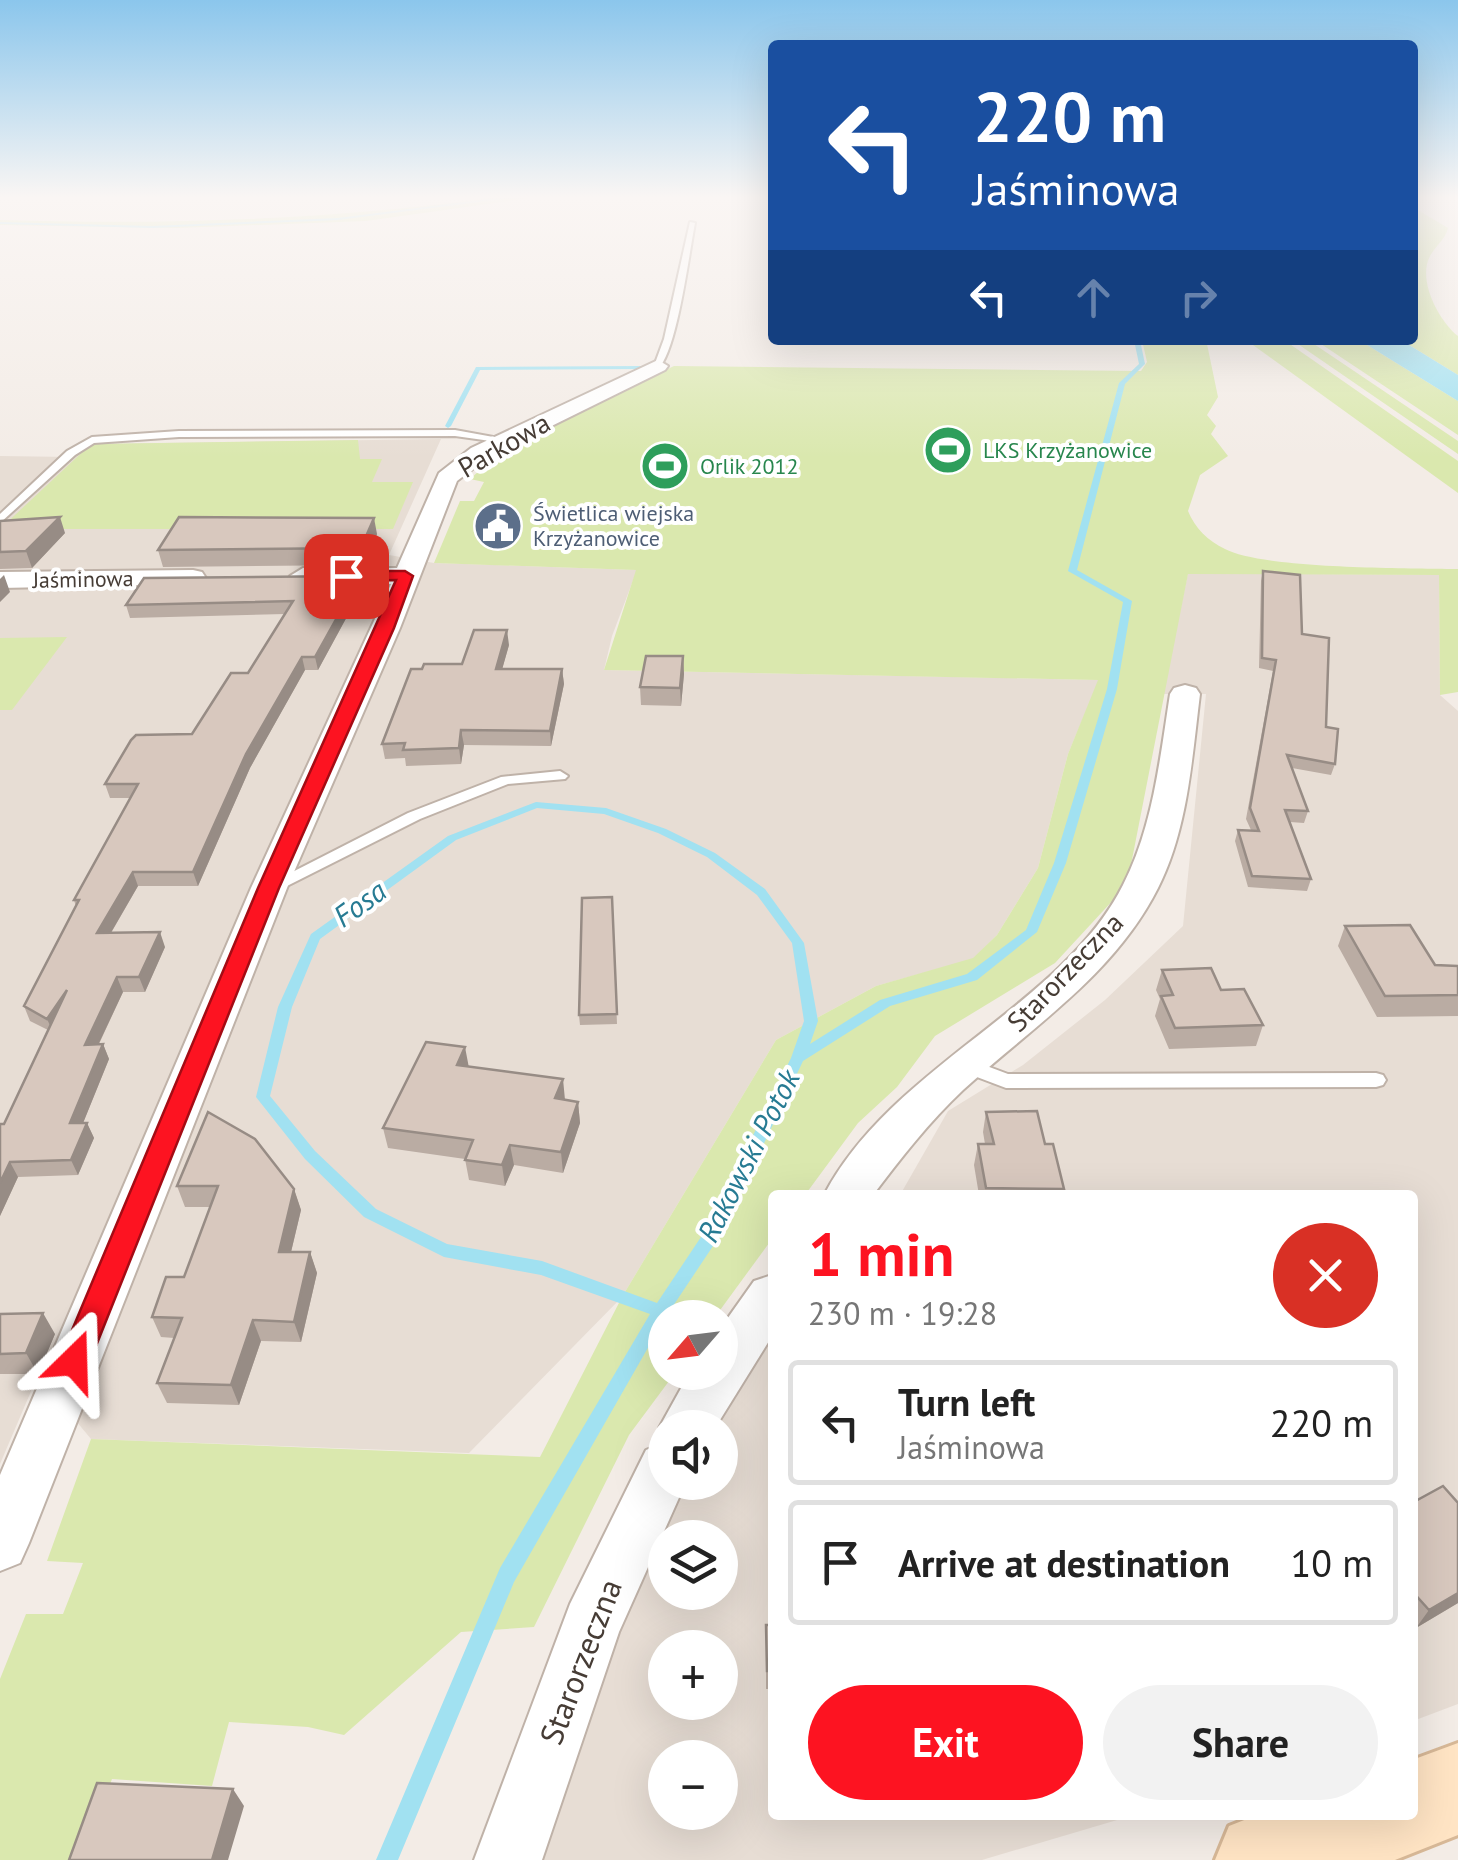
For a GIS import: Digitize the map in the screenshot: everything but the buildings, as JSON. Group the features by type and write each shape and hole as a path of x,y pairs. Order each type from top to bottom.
{"street":[{"name":"Parkowa","path":"0,1543 268,888 386,628 447,478 505,440 658,366"},
{"path":"279,576 405,576"},
{"name":"Jaśminowa","path":"0,580 220,577"},
{"name":"Starorzeczna","path":"851,1190 920,1106 1048,997 1109,934 1140,889 1160,837 1185,694"},
{"path":"738,1346 768,1302"},
{"name":"Starorzeczna","path":"508,1860 591,1625 650,1500"},
{"path":"1418,1805 1458,1789"},
{"path":"1264,1860 1377,1820"}],"lane":[{"name":"Parkowa","path":"658,366 679,284"},
{"path":"0,520 72,453 92,440 179,434 455,433 505,440"},
{"path":"268,888 414,816 506,780 560,776"},
{"path":"968,1066 1006,1081 1376,1080"}],"shaded area":[{"path":"441,439 389,555 434,563 637,570 612,636 604,670 1099,680 1068,754 1038,868 997,935 973,959 876,986 776,1040 622,1297 469,1453 91,1439 38,1375 0,1464 0,456 71,457 91,444"},
{"path":"1188,573 1439,575 1440,695 1458,711 1458,1704 1418,1719 1418,1190 903,1190 948,1111 1023,1065 1105,1000 1183,926 1206,694 1163,694"},
{"path":"768,1342 768,1820 1117,1820 982,1860 543,1860 624,1604 648,1557 648,1610 738,1610 738,1520 667,1520 677,1500 738,1500 738,1410 725,1410"}],"green space":[{"path":"1418,284 1427,284 1437,310 1458,336 1458,375 1409,345 1418,345"},
{"path":"1143,345 1207,345 1218,397 1207,415 1216,426 1211,434 1228,456 1200,475 1188,511 1213,542 1244,556 1270,560 1458,569 1458,692 1440,695 1439,575 1188,574 1127,885 1055,963 935,1036 897,1087 858,1123 809,1190 768,1190 768,1244 727,1300 648,1300 648,1390 662,1390 629,1435 534,1627 461,1632 344,1735 308,1727 229,1722 212,1786 112,1779 82,1860 0,1860 0,1679 26,1614 63,1614 83,1563 47,1561 91,1439 540,1457 622,1297 776,1040 876,986 973,958 997,935 1038,868 1068,754 1098,680 604,670 636,570 434,563 460,501 474,501 484,482 470,479 488,463 545,428 674,366 1141,371 1147,362"},
{"path":"1253,345 1291,345 1458,461 1458,493"},
{"path":"1299,345 1315,345 1458,441 1458,454"},
{"path":"1323,345 1367,345 1458,401 1458,435"},
{"path":"358,440 360,459 382,459 372,482 413,482 393,529 0,529 91,444"},
{"path":"67,637 12,710 0,710 0,638"}],"water":[{"path":"1367,345 1409,345 1458,375 1458,401"}],"waterway":[{"name":"Rakowski Potok","path":"798,1058 885,1003 972,977 1031,932 1060,863 1112,689 1128,601 1072,571 1122,383 1142,364 1138,345"},
{"path":"448,426 478,368 641,368"},
{"name":"Fosa","path":"648,1306 542,1268 444,1250 370,1213 310,1155 263,1097 285,1007 315,937 452,838 536,805 606,811 662,831 711,855 761,892 798,943 811,1021 798,1058"},
{"name":"Rakowski Potok","path":"668,1300 715,1229 798,1058"},
{"name":"Rakowski Potok","path":"387,1860 507,1575 648,1333"}],"place":[{"name":"LKS Krzyżanowice","path":"948,450"},
{"name":"Orlik 2012","path":"665,466"},
{"name":"Świetlica wiejska Krzyżanowice","path":"498,526"}],"route":[{"path":"74,1361 268,888 386,628 405,576 346,576"}]}
